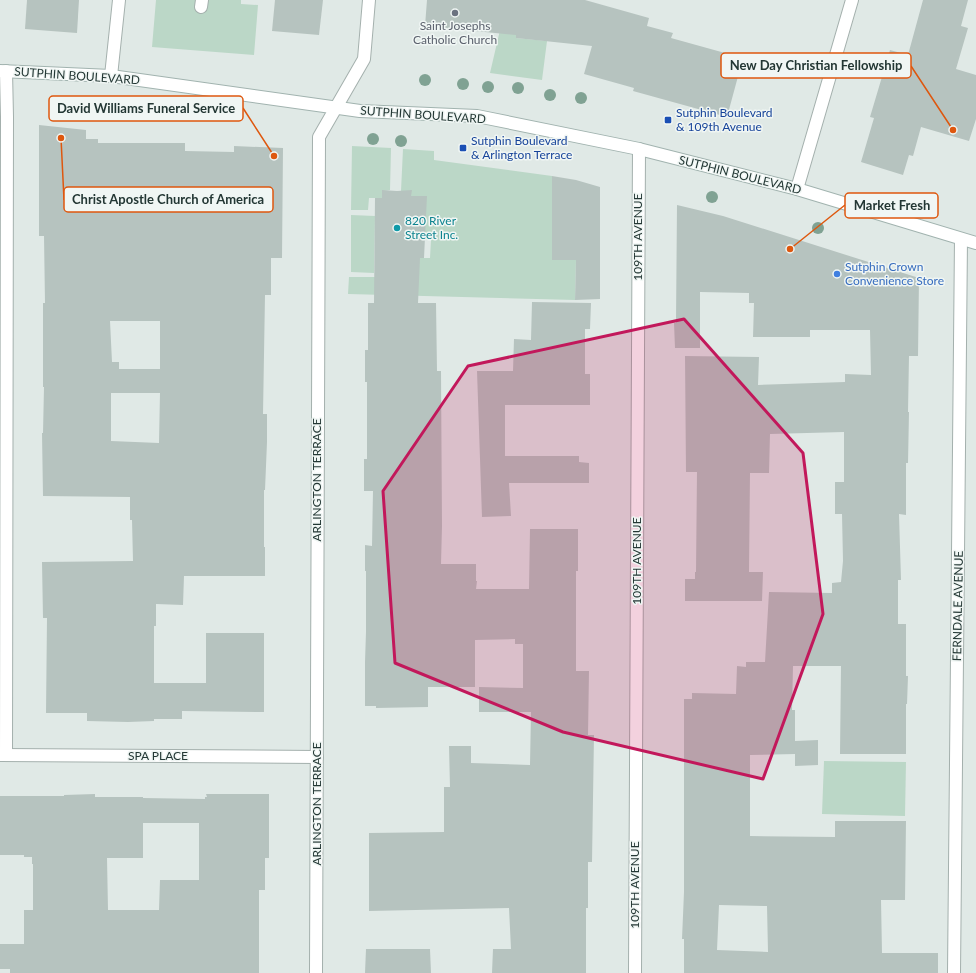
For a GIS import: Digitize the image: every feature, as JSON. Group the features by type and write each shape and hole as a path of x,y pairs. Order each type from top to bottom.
{"street":[{"path":"111,76 119,0"},
{"name":"ARLINGTON TERRACE","path":"316,973 319,137 364,59 369,0"},
{"path":"797,188 852,0"},
{"path":"3,71 7,149 3,755"},
{"name":"SUTPHIN BOULEVARD","path":"3,71 111,76 360,111 477,116 639,149 797,188 976,244"},
{"name":"109TH AVENUE","path":"635,973 639,149"},
{"name":"FERNDALE AVENUE","path":"954,973 961,239"},
{"name":"SPA PLACE","path":"3,755 317,757"}],"highlighted area":[{"path":"684,319 803,453 823,614 763,779 563,732 395,663 383,491 468,366"}],"green space":[{"path":"156,0 241,0 241,4 258,5 254,55 152,47"},
{"path":"507,0 519,0 516,38 547,41 542,80 490,73"},
{"path":"352,146 391,148 390,190 382,191 382,198 369,198 368,210 351,210"},
{"path":"403,149 434,151 434,160 552,176 552,259 576,260 575,300 348,294 349,277 375,277 420,258 430,258 431,240 419,239 426,197 411,196 411,191 401,191"},
{"path":"351,215 375,216 374,273 351,272"},
{"path":"824,761 906,762 905,816 822,814"}],"building":[{"path":"27,0 79,0 77,33 25,29"},
{"path":"275,0 323,0 319,35 272,31"},
{"path":"427,0 585,0 649,18 647,26 673,33 671,38 743,58 727,117 633,91 634,88 584,74 592,46 516,38 516,35 425,26"},
{"path":"923,0 968,0 961,26 968,28 956,69 976,75 976,119 969,141 921,127 913,156 909,155 903,175 861,162 874,118 870,117 890,50 908,55"},
{"path":"39,125 86,130 86,139 98,139 98,143 185,143 185,151 234,152 234,146 283,148 282,258 271,258 271,295 265,295 263,414 267,414 267,442 264,490 265,576 184,576 183,605 156,604 156,626 154,626 154,683 206,683 206,633 264,633 264,712 182,711 182,719 154,719 154,721 128,722 87,721 87,713 46,713 47,618 43,618 42,562 133,561 130,497 43,496 43,303 45,303 44,236 39,236","holes":["110,321 160,321 160,369 119,369 119,362 112,362","111,393 160,393 159,443 111,441"]},
{"path":"552,176 576,180 600,187 600,299 575,300 576,260 552,260"},
{"path":"382,190 412,190 411,196 427,196 424,258 420,258 418,303 436,303 437,371 441,371 441,564 476,564 476,589 529,589 530,529 578,529 578,571 576,571 576,671 589,671 588,735 594,735 592,862 588,862 586,973 492,973 493,949 511,949 509,908 369,911 369,833 444,832 444,787 450,787 449,746 471,746 471,763 530,765 531,712 479,712 479,687 523,688 523,644 515,644 515,639 475,640 475,687 428,687 428,707 376,708 376,706 365,706 365,545 372,546 373,491 364,491 364,459 367,459 367,382 365,382 365,350 368,350 368,303 374,303 375,198 382,198"},
{"path":"677,205 723,216 919,278 918,356 909,356 906,515 899,514 901,580 898,580 898,624 906,624 906,676 908,676 906,704 906,754 840,754 841,666 793,666 792,710 795,710 795,741 818,740 818,765 795,766 795,754 750,755 750,836 835,837 835,821 906,821 905,900 881,900 882,953 938,953 938,973 684,973 684,939 682,939 684,892 684,699 692,699 692,693 736,694 737,666 746,667 746,662 765,662 769,592 832,593 832,583 841,582 843,561 842,514 835,514 835,482 844,482 844,432 770,434 769,473 750,473 749,572 763,572 762,601 685,601 685,579 695,579 696,572 697,472 686,472 685,356 759,357 758,385 845,382 845,374 871,375 870,330 810,330 810,337 753,337 754,303 749,303 749,293 700,292 700,348 675,348 674,323 676,323","holes":["719,905 767,906 768,952 717,950"]},
{"path":"532,302 591,303 590,329 585,329 585,374 590,374 590,405 505,405 505,456 579,456 579,462 589,463 589,483 509,483 511,516 482,517 477,371 513,371 514,339 531,340"},
{"path":"95,794 95,797 205,799 205,797 207,797 206,794 269,794 269,858 265,858 265,890 259,890 259,973 10,973 10,969 0,969 0,944 24,944 24,910 33,910 33,864 32,857 24,857 24,855 0,855 0,796","holes":["143,823 199,823 199,880 160,880 159,910 108,910 107,858 143,858"]},
{"path":"366,949 430,949 431,973 365,973"}],"place":[{"name":"Saint Josephs Catholic Church","path":"455,13"},
{"name":"Sutphin Boulevard & 109th Avenue","path":"668,120"},
{"name":"New Day Christian Fellowship","path":"953,130"},
{"name":"Christ Apostle Church of America","path":"61,138"},
{"name":"Sutphin Boulevard & Arlington Terrace","path":"463,148"},
{"name":"David Williams Funeral Service","path":"274,156"},
{"name":"820 River Street Inc.","path":"397,228"},
{"name":"Market Fresh","path":"790,249"},
{"name":"Sutphin Crown Convenience Store","path":"837,274"}]}
